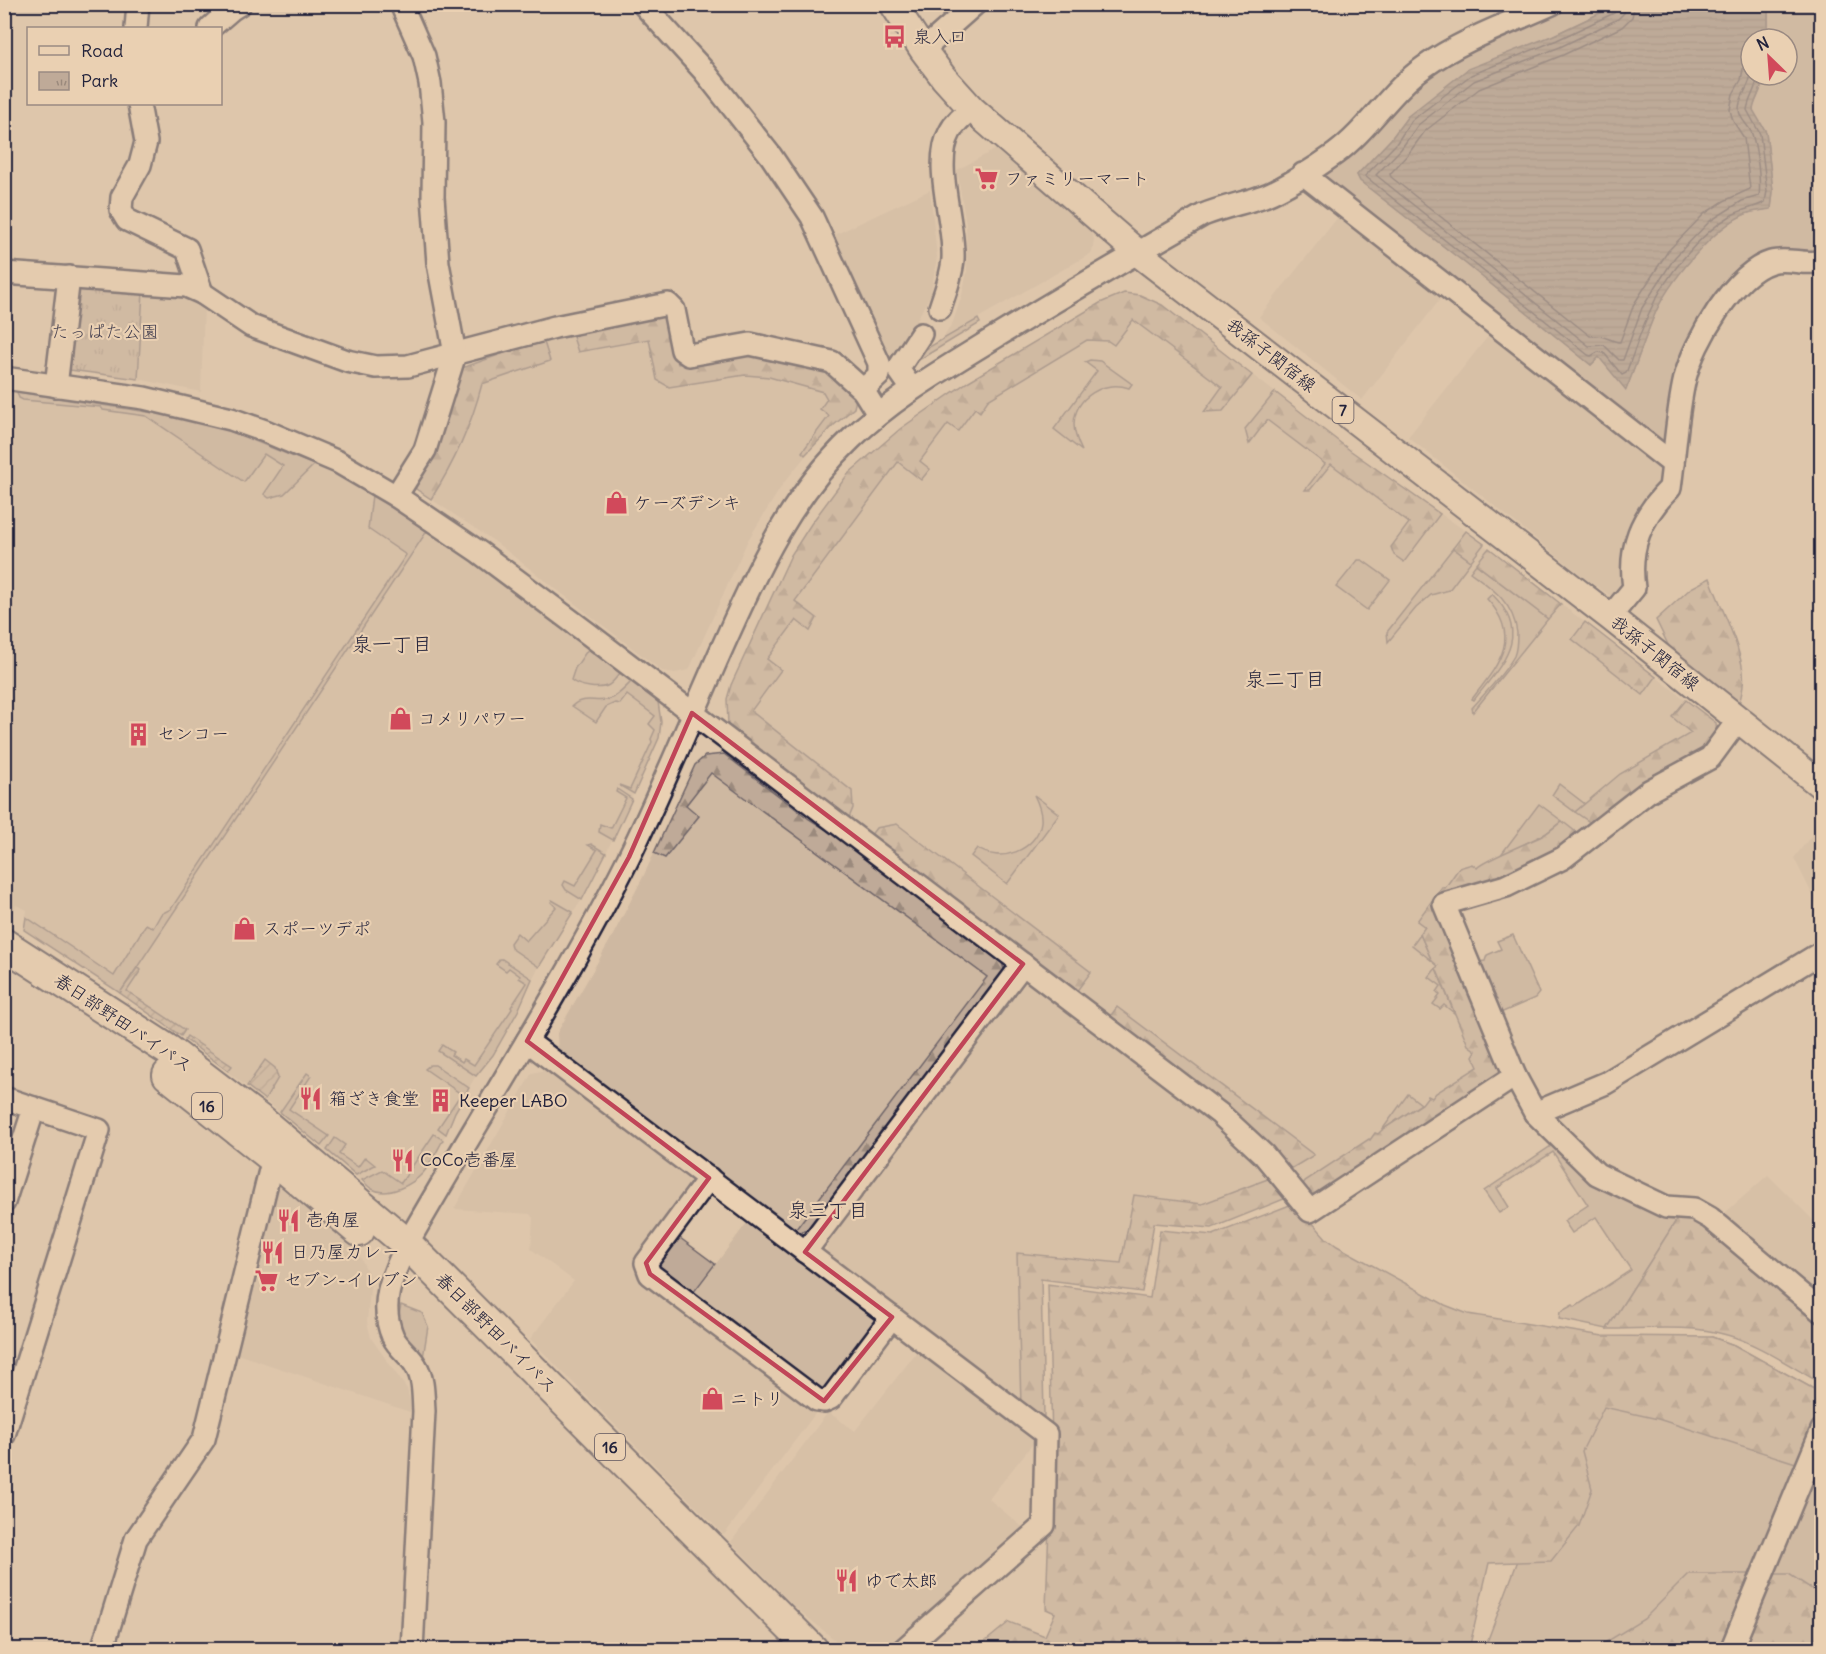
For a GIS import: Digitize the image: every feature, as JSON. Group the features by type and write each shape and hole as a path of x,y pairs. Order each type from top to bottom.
{"highway":[{"name":"春日部野田バイパス","path":"4,944 168,1050 261,1121 813,1650"},
{"name":"春日部野田バイパス","path":"4,964 159,1068 273,1158 402,1254 454,1312 785,1650"}],"main road":[{"name":"我孫子関宿線","path":"893,4 944,78 972,109 1138,253 1610,617 1821,786"}],"street":[{"path":"136,27 138,4"},
{"path":"211,27 240,4"},
{"path":"396,496 425,450 455,354 438,263 433,197 434,122 430,82 424,56 401,4"},
{"path":"643,4 704,71 771,156 812,217 879,363 879,375 863,390"},
{"path":"923,50 975,4"},
{"path":"412,1650 424,1411 422,1381 416,1365 400,1348 388,1320 388,1288 402,1254 579,951 629,857 754,577 793,507 825,466 850,440 878,414 912,389 1203,215 1266,195 1303,174 1336,153 1396,91 1423,67 1456,47 1552,4"},
{"path":"140,105 146,142 140,165 122,197 122,210 127,220 187,249 202,293"},
{"path":"940,308 952,260 952,234 943,165 944,149 949,133 957,121 972,109"},
{"path":"1303,174 1673,464"},
{"path":"1610,617 1634,588 1632,561 1640,528 1659,499 1670,488 1685,377 1702,335 1727,297 1760,267 1772,262 1821,261"},
{"path":"4,273 186,286 202,293 251,326 347,361 376,367 408,366 555,327 668,304 674,310 682,350 689,355 750,344 832,362 863,390 878,414"},
{"path":"56,386 69,277"},
{"path":"912,389 898,369 921,334"},
{"path":"4,378 144,398 231,419 274,434 338,462 396,496 479,552 1234,1126 1275,1167 1310,1211 1515,1076"},
{"path":"1738,720 1710,758 1649,791 1563,858 1506,886 1444,904 1515,1076 1535,1113 1597,1174 1666,1208 1695,1209 1710,1218 1821,1312"},
{"path":"1535,1113 1606,1083 1821,952"},
{"path":"805,1252 1023,964"},
{"path":"526,1041 1046,1434 1044,1525 903,1650"},
{"path":"4,1098 99,1130 4,1435"},
{"path":"4,1202 34,1108"},
{"path":"102,1650 136,1539 204,1439 273,1158"},
{"path":"709,1178 646,1263 650,1274 817,1400 824,1401 831,1398 892,1317"},
{"path":"1731,1650 1821,1430"}],"highlighted area":[{"path":"692,713 1023,964 805,1252 892,1317 824,1401 650,1274 646,1263 709,1178 527,1041 629,857"}],"shaded area":[{"path":"998,148 1087,224 1094,239 1092,253 943,338 953,322 967,272 966,224 957,170"},
{"path":"930,190 937,257 931,293 916,322 884,365 826,239"},
{"path":"1342,212 1445,293 1362,400 1259,317"},
{"path":"143,291 189,296 204,307 201,392 138,379"},
{"path":"1124,293 1140,295 1162,305 1351,451 1467,532 1716,723 1560,853 1499,881 1434,899 1503,1070 1318,1199 828,802 728,726 727,699 731,685 773,591 791,555 848,474 900,429 969,381 1100,303"},
{"path":"669,320 678,364 748,353 854,408 816,443 783,484 748,540 689,670 675,673 662,671 494,541 416,489 448,413 462,368 571,331"},
{"path":"1493,330 1665,465 1661,486 1625,584 1618,596 1609,595 1585,578 1408,437"},
{"path":"4,391 167,415 227,430 347,481 458,552 658,702 661,722 659,738 606,853 582,900 568,918 532,979 518,1011 493,1055 478,1072 455,1112 446,1134 425,1171 413,1182 392,1190 371,1189 272,1106 185,1039 59,951 24,930 27,910 16,905 7,925 5,923"},
{"path":"724,754 809,819 860,851 1001,958 799,1232 558,1053 557,1033 612,937 644,875 695,765 705,756"},
{"path":"1822,824 1821,912 1794,858"},
{"path":"1033,982 1224,1129 1273,1177 1202,1204 1134,1195 1122,1263 1017,1253 1021,1406 827,1255 826,1242 1017,985"},
{"path":"550,1069 693,1178 695,1187 633,1270 813,1407 815,1414 724,1535 530,1339 574,1281 531,1249 533,1218 530,1214 454,1209 532,1073"},
{"path":"1768,1175 1821,1228 1821,1308 1718,1219"},
{"path":"275,1178 315,1211 359,1254 371,1280 367,1322 371,1338 407,1389 413,1413 228,1351"},
{"path":"749,1220 879,1318 825,1394 691,1297"},
{"path":"919,1349 1033,1436 1035,1441 989,1499 1026,1530 891,1649 846,1649 795,1607 731,1542 828,1412 855,1431"}],"green space":[{"path":"1569,5 1617,5 1554,35 1408,116 1391,139 1357,175 1360,181 1591,365 1599,357 1626,389 1660,303 1680,272 1707,242 1735,220 1748,213 1771,208 1773,191 1766,132 1752,110 1761,87 1799,87 1799,27 1768,27 1768,5 1820,5 1821,249 1816,255 1786,253 1721,295 1669,442 1660,445 1321,179 1321,172 1427,70"},
{"name":"たっぱた公園","path":"81,286 143,291 138,379 70,370 65,364 73,291"},
{"path":"1124,293 1140,295 1162,305 1252,375 1223,411 1204,412 1222,387 1133,320 1114,345 1108,341 1087,340 988,400 980,412 975,408 958,431 948,424 920,461 930,469 921,480 898,462 795,601 817,618 810,631 796,620 767,659 781,670 751,711 852,791 853,808 848,820 728,726 727,699 731,685 791,555 848,474 900,429 969,381 1100,303"},
{"path":"663,314 669,320 678,364 748,353 832,372 856,399 854,408 805,455 802,452 829,416 820,409 827,399 823,392 769,377 745,375 669,387 657,380 649,339 578,352 571,331"},
{"path":"978,319 980,323 917,361 924,350"},
{"path":"538,341 544,342 550,361 482,384 461,443 431,499 416,489 413,482 438,439 462,368"},
{"path":"1100,361 1132,384 1129,388 1110,386 1092,393 1085,399 1076,414 1074,424 1076,438 1082,451 1054,429 1097,371 1085,362"},
{"path":"17,392 167,415 227,430 314,465 284,494 269,498 264,494 283,466 264,454 244,482 146,416 103,410 101,407 23,400 19,398"},
{"path":"1275,392 1351,451 1440,514 1404,562 1394,555 1391,547 1409,523 1331,464 1310,490 1305,490 1325,464 1267,420 1249,444 1245,429"},
{"path":"372,495 427,531 120,993 24,930 26,917 114,976 146,924 153,928 161,914 171,909 406,555 368,529"},
{"path":"1466,531 1484,544 1471,561 1453,548"},
{"path":"1453,548 1471,561 1449,590 1431,595 1416,608 1388,642 1387,632"},
{"path":"1489,548 1561,604 1548,619 1476,564"},
{"path":"1358,560 1362,560 1390,580 1367,610 1336,587"},
{"path":"1476,564 1548,619 1473,712 1472,708 1510,663 1514,656 1517,639 1515,622 1507,605 1494,590 1470,572"},
{"path":"1710,578 1741,659 1743,681 1738,708 1674,657 1656,620 1691,588"},
{"path":"1492,594 1504,609 1511,623 1512,637 1503,662 1474,700 1472,699 1498,663 1503,651 1504,626 1498,613 1487,599"},
{"path":"1585,622 1656,677 1643,695 1572,639"},
{"path":"588,649 620,673 609,685 590,687 571,680 575,668"},
{"path":"631,682 658,702 661,722 659,738 634,794 619,785 630,789 652,742 655,730 649,724 655,716 627,695 620,704 615,703 606,707 596,722 572,706 584,700 610,699"},
{"path":"1686,700 1716,723 1717,735 1705,752 1594,825 1575,812 1620,774 1691,733 1672,717"},
{"path":"724,754 809,819 860,851 1001,958 1005,974 814,1229 799,1232 796,1229 987,977 711,773 686,805 699,816 665,858 654,853 695,765 705,756"},
{"path":"1559,784 1585,804 1575,812 1552,795"},
{"path":"617,789 632,799 613,840 599,832 600,824 611,828 626,798 616,792"},
{"path":"1034,795 1059,814 1007,884 971,856 977,848 996,855 1016,852 1032,841 1041,822"},
{"path":"1539,804 1562,821 1545,834 1500,856"},
{"path":"1562,821 1581,836 1560,853 1499,881 1434,899 1503,1070 1500,1078 1311,1198 1302,1186 1305,1181 1370,1140 1375,1133 1378,1134 1422,1104 1428,1096 1432,1098 1436,1093 1478,1067 1473,1056 1476,1051 1468,1045 1436,968 1438,966 1432,961 1420,934 1425,927 1417,921 1442,887 1445,888 1459,868 1472,864 1477,868 1497,856 1542,836"},
{"path":"897,824 1091,972 1076,992 870,836 876,828"},
{"path":"591,844 606,853 582,900 566,890 563,885 565,881 575,886 597,850 588,845"},
{"path":"552,900 573,912 539,967 511,948 510,943 517,933 526,941 556,907 551,902"},
{"path":"1420,934 1432,961 1412,945"},
{"path":"1513,935 1539,993 1535,998 1496,1015 1478,962 1485,961 1487,955 1501,949 1497,941"},
{"path":"500,959 532,979 518,1011 493,1055 476,1076 438,1051 442,1045 462,1062 464,1059 474,1065 512,1009 511,1007 527,983 509,968 506,971 496,964"},
{"path":"137,968 141,970 127,991 185,1030 181,1036 120,993"},
{"path":"1436,968 1454,1013 1444,1005 1440,1009 1433,1004 1440,995 1437,992 1441,986 1429,977"},
{"path":"1117,1007 1314,1155 1289,1170 1109,1018"},
{"path":"187,1036 232,1066 228,1071 185,1039"},
{"path":"265,1060 275,1068 278,1078 265,1100 247,1086"},
{"path":"430,1065 435,1065 469,1088 446,1134 438,1128 461,1094 425,1069"},
{"path":"307,1073 311,1076 289,1109 329,1136 321,1146 280,1112"},
{"path":"1408,1094 1421,1104 1382,1130"},
{"path":"434,1134 443,1140 426,1169 413,1181 393,1191 385,1192 372,1189 362,1180 382,1170 401,1183"},
{"path":"335,1138 345,1145 339,1154 358,1167 365,1157 375,1165 356,1175 327,1150"},
{"path":"1557,1142 1681,1213 1607,1329 1559,1319 1560,1312 1573,1305 1575,1307 1631,1270 1596,1217 1572,1233 1564,1221 1588,1205 1553,1152 1497,1188 1509,1207 1499,1213 1484,1191"},
{"path":"1273,1177 1285,1192 1284,1199 1212,1228 1154,1223 1142,1292 1041,1279 1044,1416 1038,1417 1021,1406 1017,1253 1121,1263 1134,1195 1202,1204"},
{"path":"1295,1203 1326,1238 1337,1246 1445,1305 1468,1314 1603,1336 1712,1337 1734,1345 1821,1393 1821,1417 1802,1465 1658,1419 1604,1407 1582,1451 1592,1489 1579,1526 1551,1561 1489,1563 1469,1649 1151,1650 1141,1639 1127,1645 1124,1649 975,1650 1009,1622 1045,1636 1055,1613 1046,1609 1052,1440 1048,1284 1150,1298 1160,1230 1213,1235"},
{"path":"1681,1213 1690,1213 1821,1316 1821,1383 1763,1350 1727,1335 1683,1328 1607,1329"},
{"path":"676,1235 715,1264 690,1297 656,1270 655,1263"},
{"path":"401,1305 422,1313 428,1326 423,1358 408,1340 401,1327 399,1313"},
{"path":"1712,1337 1734,1345 1821,1393 1821,1417 1729,1649 1484,1650 1586,1374"},
{"path":"1821,1449 1821,1649 1738,1649"},
{"path":"1689,1574 1789,1574 1821,1595 1821,1649 1593,1650 1644,1619"}],"water":[{"path":"1617,5 1768,5 1768,27 1739,27 1739,87 1761,87 1753,110 1766,132 1773,191 1771,209 1748,213 1735,220 1707,242 1681,273 1660,303 1626,390 1599,357 1591,365 1360,181 1357,175 1391,139 1408,116 1468,69 1554,35"}],"place":[{"name":"泉入口","path":"895,37"},
{"name":"ファミリーマート","path":"987,179"},
{"name":"ケーズデンキ","path":"616,503"},
{"name":"コメリパワー","path":"400,719"},
{"name":"センコー","path":"139,734"},
{"name":"スポーツデポ","path":"245,929"},
{"name":"箱ざき食堂","path":"311,1099"},
{"name":"Keeper LABO","path":"441,1101"},
{"name":"CoCo壱番屋","path":"402,1160"},
{"name":"壱角屋","path":"288,1220"},
{"name":"日乃屋カレー","path":"273,1252"},
{"name":"セブン-イレブン","path":"266,1280"},
{"name":"ニトリ","path":"712,1399"},
{"name":"ゆで太郎","path":"847,1581"}],"district":[{"name":"泉一丁目","path":"392,644"},
{"name":"泉二丁目","path":"1285,679"},
{"name":"泉三丁目","path":"828,1210"}]}
